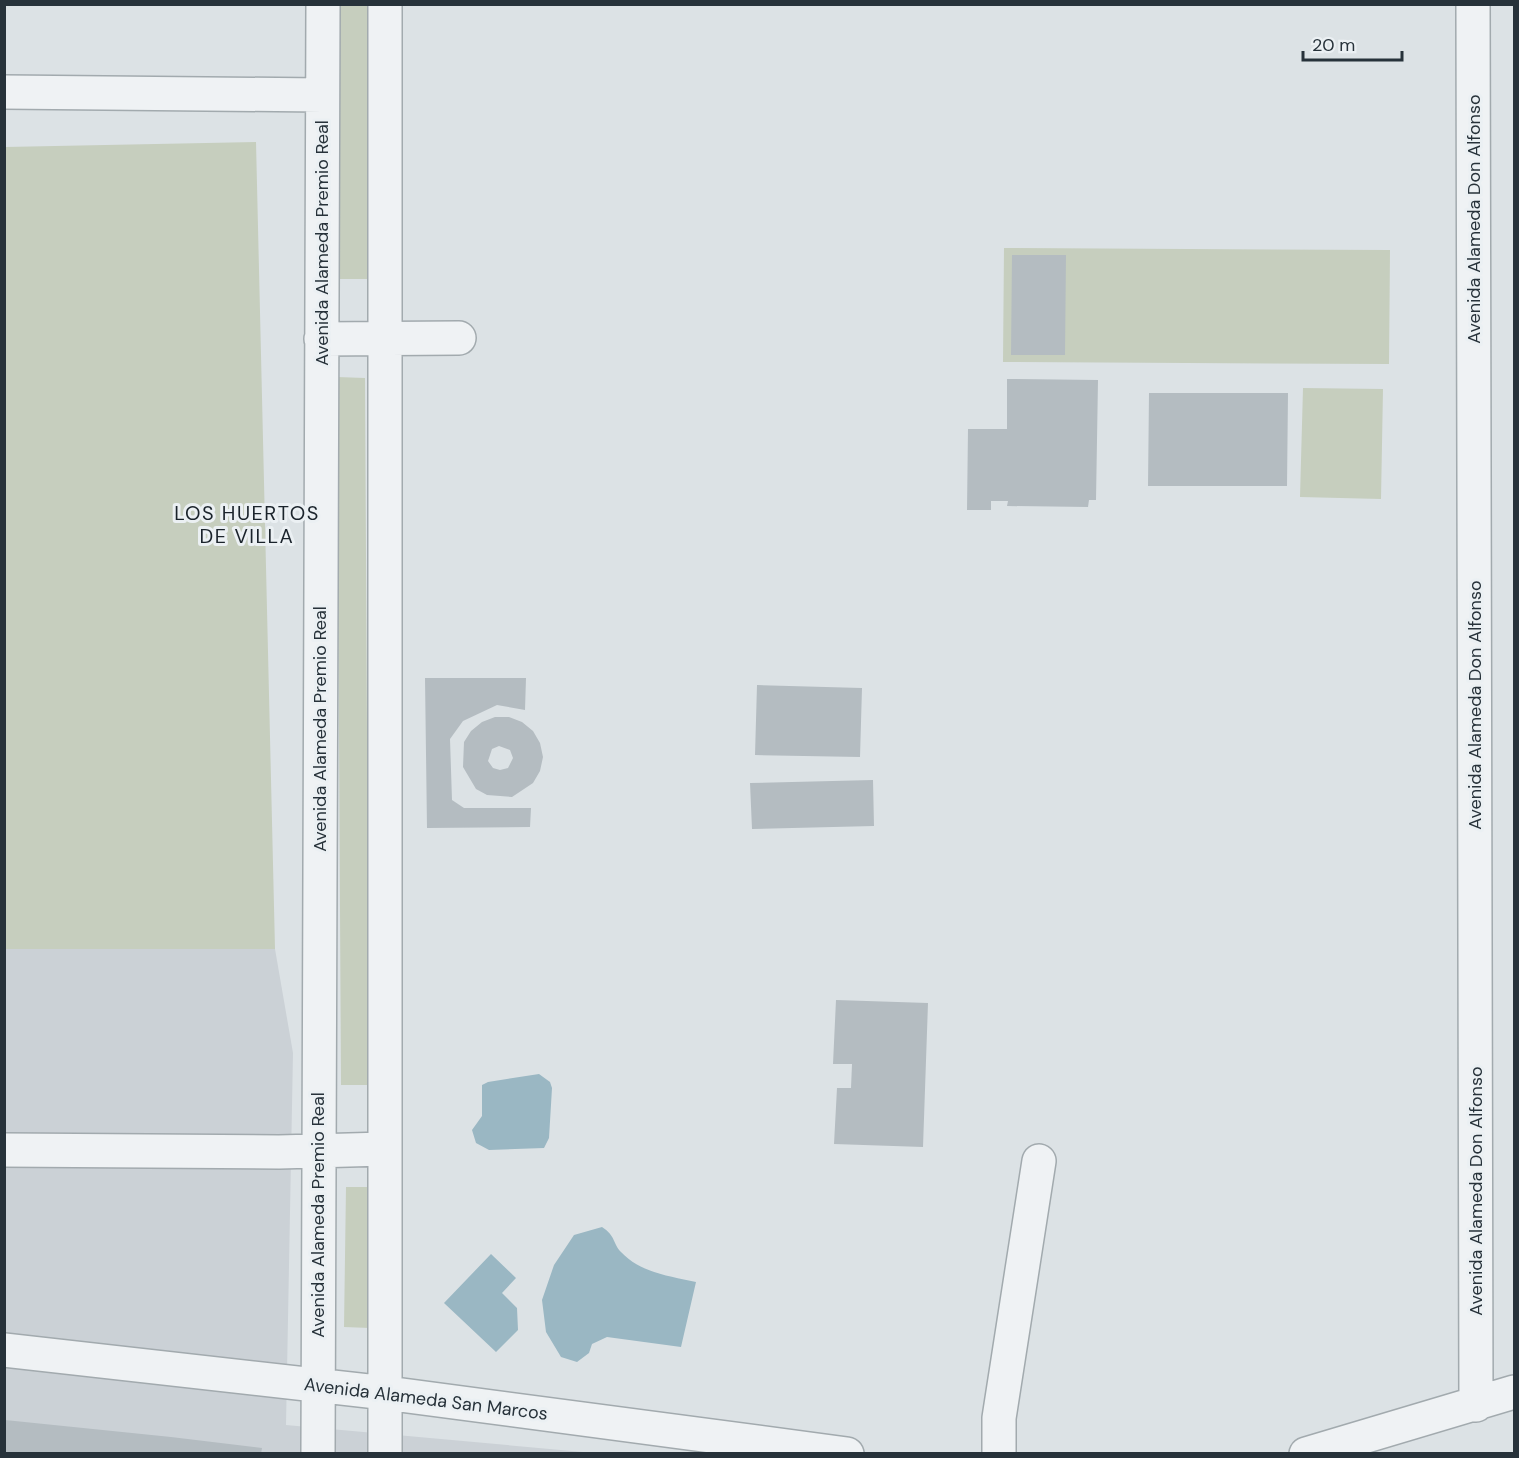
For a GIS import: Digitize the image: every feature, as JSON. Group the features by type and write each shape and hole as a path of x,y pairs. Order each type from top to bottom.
{"street":[{"name":"Avenida Alameda Premio Real","path":"318,1454 323,4"},
{"path":"385,4 385,1454"},
{"name":"Avenida Alameda Don Alfonso","path":"1473,4 1476,1405"},
{"path":"4,92 322,95"},
{"path":"321,339 459,338"},
{"path":"4,1150 279,1152 384,1149"},
{"path":"999,1454 999,1418 1039,1161"},
{"name":"Avenida Alameda San Marcos","path":"4,1350 317,1384 847,1454"},
{"path":"1306,1454 1515,1392"}],"shaded area":[{"path":"5,949 275,949 293,1053 286,1425 594,1453 5,1454"}],"green space":[{"path":"340,5 370,5 371,279 340,279"},
{"path":"256,142 275,949 5,949 5,147"},
{"path":"1004,248 1390,250 1389,364 1003,362"},
{"path":"337,377 365,378 369,1085 341,1085"},
{"path":"1303,388 1383,389 1381,499 1300,497"},
{"path":"346,1187 372,1187 370,1328 344,1327"}],"water":[{"path":"539,1074 550,1082 552,1088 549,1138 544,1148 489,1150 476,1143 472,1130 482,1116 482,1085 488,1082"},
{"path":"602,1227 610,1234 618,1249 637,1265 656,1273 696,1282 681,1347 607,1337 592,1344 589,1353 577,1362 561,1357 546,1332 542,1300 554,1265 574,1235"},
{"path":"491,1254 516,1278 502,1293 517,1308 518,1330 496,1352 444,1303"}],"building":[{"path":"1012,255 1066,255 1065,355 1011,355"},
{"path":"1007,379 1098,380 1096,500 1089,500 1088,507 1007,506 1008,501 991,501 991,510 967,510 968,429 1007,429"},
{"path":"1149,393 1288,393 1287,486 1148,486"},
{"path":"425,678 526,678 525,710 497,705 463,721 450,739 452,800 464,808 531,808 530,827 427,828"},
{"path":"757,685 862,688 860,757 755,755"},
{"path":"495,717 509,717 522,722 533,731 540,743 543,757 540,771 533,783 512,797 487,795 476,789 463,767 464,742 471,731 482,722","holes":["499,746 510,750 513,758 508,768 500,770 493,768 488,761 492,749"]},
{"path":"873,780 874,826 752,829 750,783"},
{"path":"836,1000 928,1003 923,1147 834,1144 837,1088 851,1088 852,1064 833,1064"},
{"path":"5,1420 262,1448 261,1454 4,1454"}],"district":[{"name":"LOS HUERTOS DE VILLA","path":"247,524"}]}
